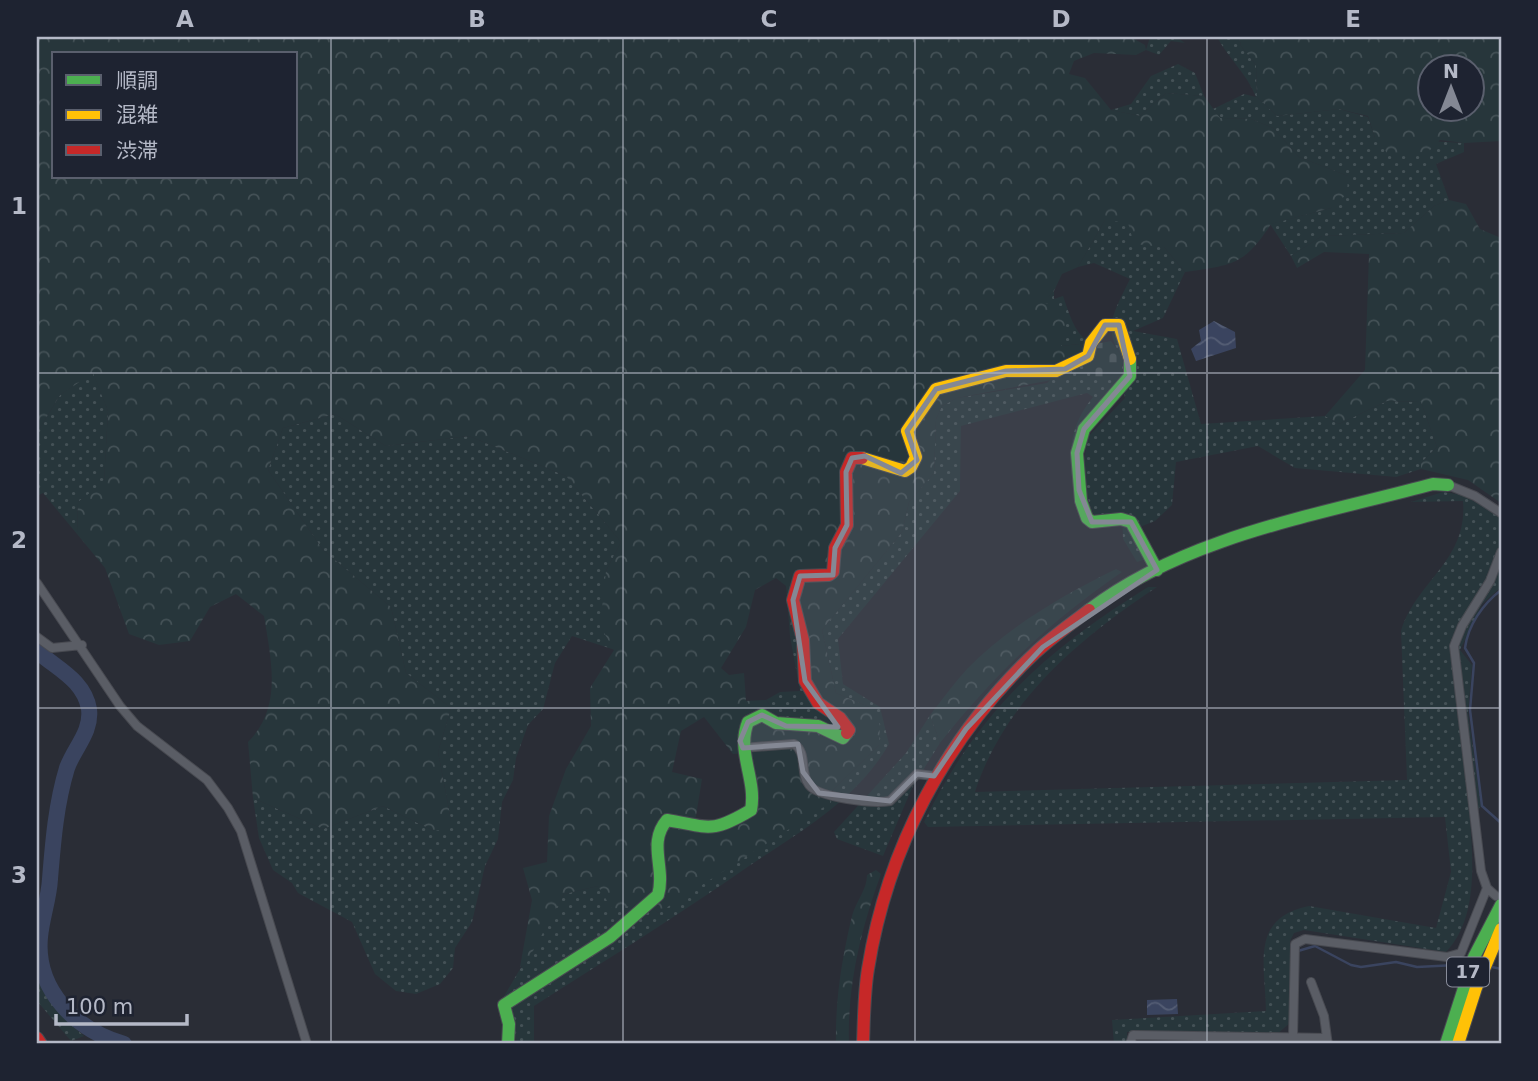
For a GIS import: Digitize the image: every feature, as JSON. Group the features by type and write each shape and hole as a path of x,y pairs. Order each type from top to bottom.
{"street":[{"path":"509,1044 509,1024 504,1005 610,937 658,895 663,886 655,850 659,827 667,820 701,829 730,823 751,810 755,800 740,741 748,722 762,715 786,726 818,726 843,738 849,730 840,718 818,703 805,681 803,640 793,600 797,579 800,576 829,575 833,572 835,548 847,525 846,472 852,458 865,456 901,473 909,469 916,457 907,431 936,389 1006,370 1065,369 1088,356 1098,332 1105,325 1119,325 1130,360 1130,376 1084,429 1076,463 1081,501 1087,518 1092,522 1103,523 1120,518 1130,522 1157,570"},
{"path":"863,1044 867,973 882,901 906,834 934,776 973,721 1002,686 1043,647 1087,612 1157,570 1226,542 1433,484 1448,485 1475,496 1501,513"},
{"path":"1499,901 1488,888 1481,872 1460,716 1459,669 1454,646 1462,626 1490,581 1501,552"},
{"path":"37,583 137,726 200,774 228,808 241,831 307,1044"},
{"path":"37,637 52,648 82,645"},
{"path":"743,748 794,744 803,754 803,772 809,785 819,793 840,797 890,802 917,774 934,776"},
{"path":"1293,1037 1295,944 1304,939 1447,957 1461,953 1488,888"},
{"name":"17","path":"1447,1044 1474,957 1499,901"},
{"name":"17","path":"1458,1044 1476,988 1501,929"},
{"path":"1130,1044 1133,1035 1280,1040 1293,1037 1328,1041 1324,1016 1311,982"},
{"path":"37,1038 41,1044"}],"highlighted area":[{"path":"1105,325 1119,325 1130,376 1084,429 1077,453 1079,490 1092,522 1131,522 1157,570 1043,647 966,729 934,776 917,774 890,801 819,793 803,772 798,744 743,748 740,741 748,722 762,715 786,726 838,727 805,681 793,600 800,576 833,575 835,548 847,525 846,472 852,458 865,456 901,473 917,460 907,431 936,389 1006,371 1065,369 1088,356"}],"green space":[{"path":"37,37 1137,37 1136,40 1145,45 1146,50 1136,55 1094,53 1074,61 1069,74 1085,78 1111,110 1140,116 1166,93 1204,96 1220,118 1251,119 1273,128 1299,157 1348,176 1347,194 1331,208 1271,224 1253,248 1226,265 1185,272 1164,247 1134,244 1128,223 1105,220 1078,267 1062,274 1054,291 1043,303 1057,304 1062,314 1065,334 1061,346 1089,343 1085,356 1068,377 957,398 942,406 936,419 934,473 909,502 902,532 822,630 836,693 874,709 880,726 879,745 831,792 830,803 658,913 647,903 612,909 598,886 564,894 527,962 520,967 532,900 523,868 547,862 549,816 566,769 591,726 590,688 614,650 600,626 606,571 621,542 566,476 469,436 386,446 335,414 283,428 268,470 323,550 391,607 406,673 451,708 438,752 451,820 447,829 434,831 383,806 323,829 253,798 248,742 266,714 272,682 264,616 236,594 210,607 190,641 159,645 129,634 105,568 77,534 78,502 104,482 108,411 93,373 60,395 37,433","holes":["776,578 786,586 790,636 804,638 813,690 823,703 845,716 855,727 848,742 836,744 820,730 789,729 766,700 746,701 744,673 729,675 721,668 746,627 755,590","704,717 733,754 747,753 759,797 758,807 753,814 745,818 713,823 695,822 702,779 672,772 681,731"]},
{"path":"1150,37 1176,37 1185,43 1171,41 1159,55 1146,50"},
{"path":"1217,37 1239,37 1241,46 1256,65 1257,97 1277,116 1339,109 1368,117 1375,138 1464,143 1464,152 1436,164 1449,200 1434,206 1404,233 1322,236 1291,256 1270,224 1331,208 1348,176 1299,157 1273,128 1251,119 1220,118 1213,109 1244,94 1256,97"},
{"path":"1239,37 1501,37 1501,141 1464,143 1440,140 1428,152 1387,153 1375,138 1368,116 1339,109 1277,116 1257,97 1256,65 1241,46"},
{"path":"1178,64 1195,73 1204,96 1166,93 1140,116 1111,110 1131,104 1151,76"},
{"path":"1082,153 1128,222 1164,247 1185,272 1163,318 1133,331 1177,339 1201,424 1325,416 1339,424 1387,401 1421,402 1437,447 1421,463 1421,469 1396,477 1295,468 1258,446 1176,462 1172,505 1155,521 1132,530 1146,559 1137,562 1123,539 1122,514 1098,517 1091,513 1083,474 1087,438 1125,398 1122,378 1090,413 1084,425 1075,451 1073,484 1070,461 1072,438 1080,417 1093,397 1087,393 961,426 960,491 838,639 843,684 880,707 889,744 876,764 844,798 808,827 534,1006 534,1044 517,1044 511,1013 503,998 564,894 598,886 648,903 658,913 831,792 879,745 874,709 836,693 822,630 902,532 909,502 934,473 936,419 942,406 957,398 1047,383 1088,343 1061,346 1042,303 1054,291 1054,299 1063,296 1073,322 1082,336 1097,346 1122,356 1112,337 1112,327 1116,309 1130,279 1094,263 1078,267 1105,220"},
{"path":"1449,200 1466,204 1480,229 1501,238 1501,503 1468,480 1421,469 1421,463 1437,447 1421,402 1387,401 1339,424 1325,416 1365,370 1369,254 1324,252 1297,268 1291,256 1322,236 1404,233 1434,206"},
{"path":"1111,341 1122,356 1122,378 1093,378 1095,344"},
{"path":"93,372 108,411 104,483 78,502 77,534 43,493 37,496 37,433 60,395"},
{"path":"335,414 386,446 469,436 566,476 621,542 606,571 615,650 572,636 555,663 543,709 528,725 516,758 513,780 502,802 498,839 485,866 472,922 455,948 453,968 440,984 416,994 396,991 375,974 352,922 298,893 292,883 273,870 259,838 253,798 323,829 383,806 434,831 451,820 438,752 451,708 406,673 391,607 323,550 268,470 283,428"},
{"path":"1443,492 1463,495 1501,517 1501,587 1482,604 1460,650 1472,665 1468,713 1481,806 1470,819 1471,889 1464,923 1456,939 1446,952 1304,930 1294,933 1290,941 1290,1023 1277,1034 1127,1032 1128,1044 1114,1044 1112,1020 1266,1011 1265,945 1269,932 1277,921 1290,912 1309,906 1436,928 1451,872 1445,817 928,827 924,822 945,783 967,747 1018,687 1077,635 1148,587 1157,587 1073,650 1025,701 988,759 975,792 1407,780 1401,631 1418,598 1440,570 1458,540 1463,501 1411,502"},
{"path":"1116,569 1122,572 1070,610 1024,650 940,743 930,715 983,653 1037,613"},
{"path":"790,636 804,638 820,701 849,718 855,727 848,742 836,744 820,730 789,729 766,700 780,692 800,691"},
{"path":"930,715 940,743 912,788 883,856 837,839 834,832 906,753"},
{"path":"876,870 881,874 867,915 853,979 849,1044 836,1044 840,979 852,916 867,875"},
{"path":"37,976 50,1002 84,1036 71,1041 37,1001"}],"water":[{"path":"1214,321 1235,332 1236,348 1196,361 1191,349 1201,341 1199,330"},
{"path":"1177,999 1178,1014 1147,1015 1147,1000"}],"waterway":[{"path":"1501,590 1477,616 1469,631 1465,648 1474,663 1470,710 1482,806 1501,823"},
{"path":"37,651 76,683 82,690 89,709 88,725 67,768 60,795 40,937 40,956 44,974 62,1005 90,1029 124,1044"},
{"path":"37,900 46,905"},
{"path":"1298,951 1315,946 1351,965 1361,967 1396,962 1417,967 1456,965"},
{"path":"1492,967 1501,969"}],"traffic: fast":[{"path":"1130,359 1130,376 1084,429 1077,453 1081,501 1087,518 1092,522 1121,519 1131,522 1157,570"},
{"path":"1089,610 1168,563 1210,546 1344,506 1433,484 1448,485"},
{"path":"508,1044 509,1024 504,1005 610,937 658,895 658,838 667,820 710,827 727,823 751,810 751,787 744,744 748,722 762,715 776,723 818,726 843,738 847,733"},
{"path":"1446,1044 1474,957 1501,905"}],"traffic: slow":[{"path":"862,458 905,471 911,467 916,457 907,431 936,389 1006,371 1056,371 1088,356 1091,343 1105,325 1119,325 1130,359"},
{"path":"1458,1044 1476,988 1501,929"}],"traffic: jam":[{"path":"847,733 849,730 840,718 818,703 805,681 803,640 793,600 800,576 829,575 833,572 835,548 847,525 846,472 852,458 862,458"},
{"path":"863,1044 867,978 877,924 906,838 925,798 948,758 1003,686 1041,647 1089,610"},
{"path":"37,1038 41,1044"}]}
